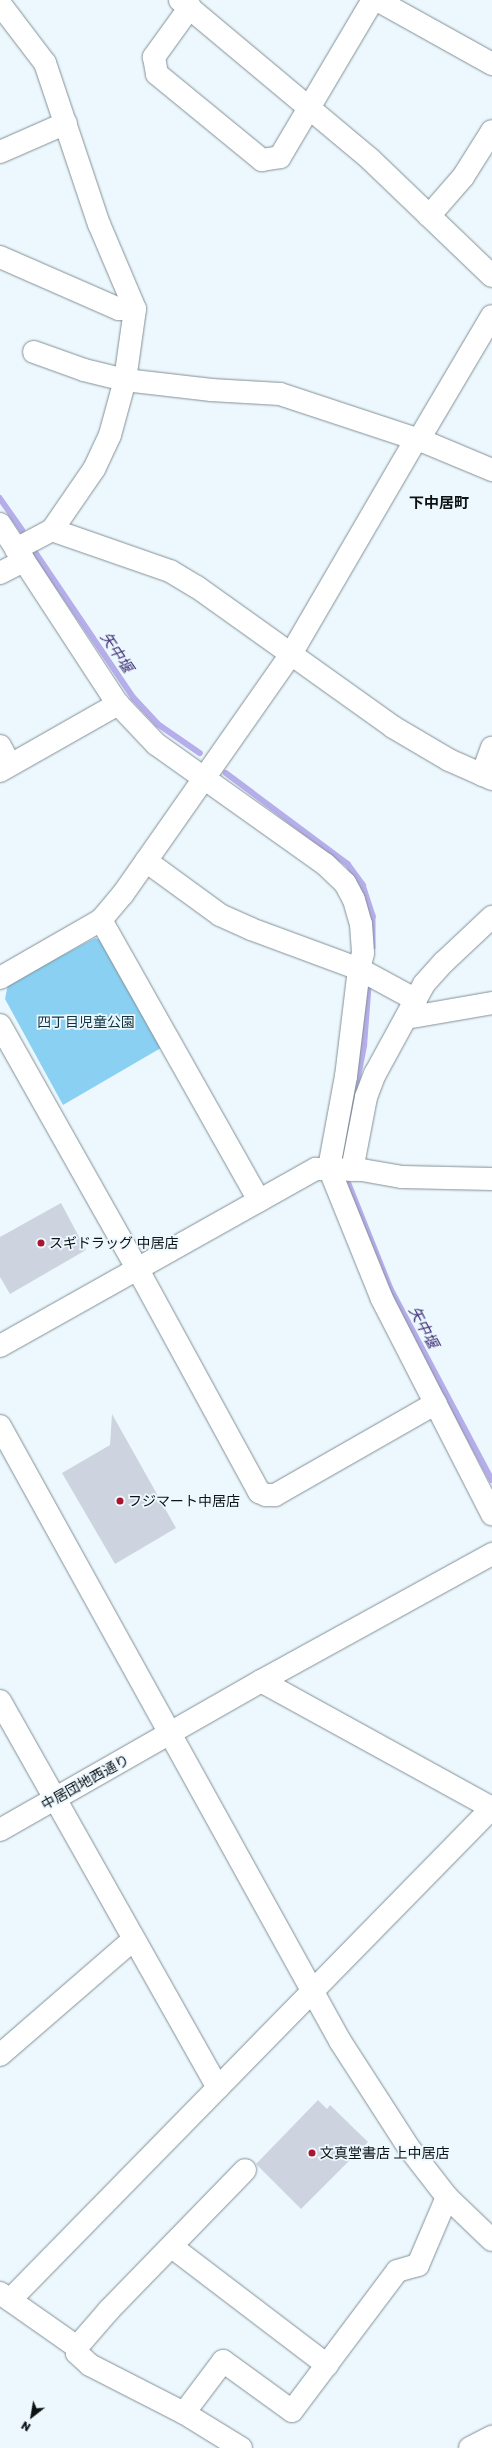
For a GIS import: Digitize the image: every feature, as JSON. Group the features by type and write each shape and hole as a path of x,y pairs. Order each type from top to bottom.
{"street":[{"path":"0,573 52,530 94,469 110,435 125,380 135,310 99,224 45,63 0,4 2,0"},
{"path":"373,0 310,107 280,157 262,160 157,74 154,57 185,4 310,107 370,159 492,276"},
{"path":"377,0 492,64"},
{"path":"0,152 66,123"},
{"path":"429,216 464,177 492,130"},
{"path":"0,257 119,309 135,310"},
{"path":"0,978 101,920 146,861 204,776 291,654 416,441 492,316"},
{"path":"34,352 84,370 125,380 211,390 280,394 416,441 425,442 492,470"},
{"path":"0,524 118,704 156,744 204,776 325,864 346,883 354,900 361,924 363,953 359,968 346,1076 329,1168 382,1299 492,1514"},
{"path":"52,530 170,571 197,587 393,727 449,760 487,777 492,748"},
{"path":"0,746 5,768 118,704"},
{"path":"146,861 220,915 251,929 359,968 411,1009 492,1003"},
{"path":"352,1170 366,1096 375,1074 424,984 444,962 492,917"},
{"path":"101,920 259,1200"},
{"path":"0,1025 137,1268 254,1486 259,1492 266,1495 275,1494 436,1403"},
{"path":"0,1346 259,1200 316,1170 329,1168 352,1170 402,1178 492,1179"},
{"path":"0,1426 169,1735 340,2041 396,2128 447,2197 492,2240"},
{"name":"中居団地西通り","path":"0,1830 169,1735 261,1681 492,1554"},
{"path":"77,2347 5,2297 218,2088 492,1808 261,1681"},
{"path":"0,1700 218,2088"},
{"path":"0,2055 134,1939"},
{"path":"241,2448 184,2413 90,2365 77,2353 77,2347 110,2310 245,2170"},
{"path":"184,2413 223,2361 292,2412 397,2271 418,2265 447,2197"},
{"path":"172,2247 327,2365"},
{"path":"470,2448 492,2437"}],"green space":[{"name":"四丁目児童公園","path":"95,938 109,943 166,1045 63,1105 5,999 8,984"}],"building":[{"name":"スギドラッグ 中居店","path":"61,1203 86,1250 10,1294 0,1277 0,1237"},
{"name":"フジマート中居店","path":"112,1414 176,1528 115,1564 62,1473 110,1445"},
{"name":"文真堂書店 上中居店","path":"318,2100 327,2109 330,2105 368,2142 301,2209 256,2164"}],"waterway":[{"name":"矢中堰","path":"0,498 22,530"},
{"name":"矢中堰","path":"32,547 134,698 158,724 200,753"},
{"name":"矢中堰","path":"226,773 348,864 363,885 373,916 373,947"},
{"name":"矢中堰","path":"346,1139 364,1046 369,981"},
{"name":"矢中堰","path":"347,1179 391,1289 492,1480"}],"place":[{"name":"スギドラッグ 中居店","path":"41,1243"},
{"name":"フジマート中居店","path":"120,1501"},
{"name":"文真堂書店 上中居店","path":"312,2153"}],"district":[{"name":"下中居町","path":"439,503"}]}
